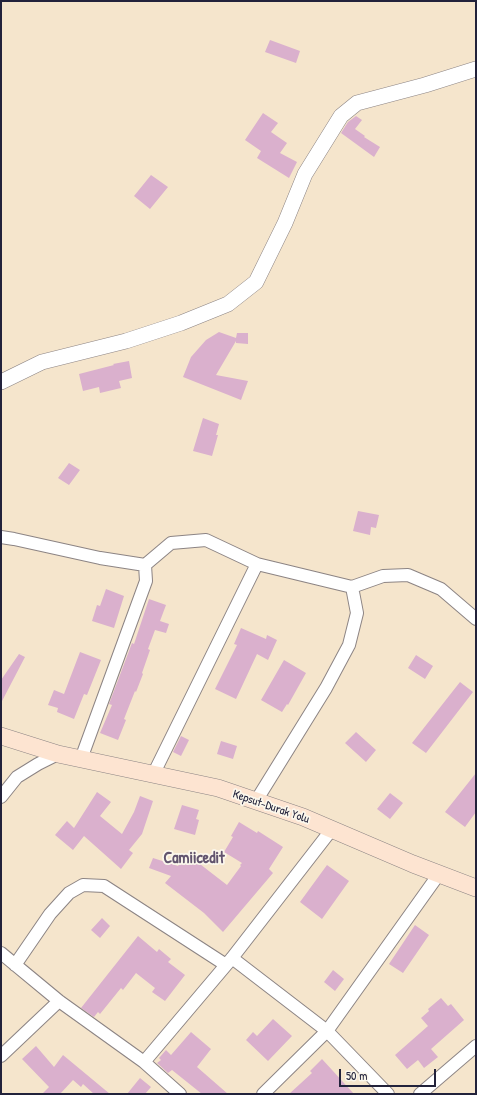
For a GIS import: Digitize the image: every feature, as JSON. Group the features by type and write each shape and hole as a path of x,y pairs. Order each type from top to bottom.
{"main road":[{"name":"Kepsut-Durak Yolu","path":"1,725 58,754"},
{"name":"Kepsut-Durak Yolu","path":"1,736 58,754 218,788 303,817 476,888"}],"street":[{"path":"1,382 42,362 126,341 180,323 228,304 256,282 285,223 305,174 341,116 358,103 425,85 476,69"},
{"path":"1,537 100,558 144,565 171,543 206,540 258,564 352,587 383,576 408,575 441,589 476,619"},
{"path":"153,775 258,564"},
{"path":"81,759 146,581 144,565"},
{"path":"256,801 326,688 349,645 357,613 352,587"},
{"path":"1,797 17,777 58,754"},
{"path":"144,1062 229,961 332,829"},
{"path":"263,1094 327,1031 439,874"},
{"path":"15,964 50,914 69,893 83,885 104,886 229,961 327,1031 388,1094"},
{"path":"1,953 59,1001 144,1062 180,1094"},
{"path":"1,1056 59,1001"},
{"path":"420,1094 476,1046"}],"building":[{"path":"270,40 300,51 296,63 265,52"},
{"path":"263,113 278,123 271,132 287,143 280,153 297,162 289,178 257,158 261,151 245,140"},
{"path":"356,116 362,120 355,129 365,136 364,137 380,147 374,157 341,133 348,122"},
{"path":"151,175 168,187 150,209 134,196"},
{"path":"219,332 236,338 237,333 248,333 248,344 236,343 236,341 216,375 248,381 241,400 183,377 191,357 206,340"},
{"path":"129,361 132,378 119,381 121,388 100,393 99,387 83,391 79,374"},
{"path":"203,418 219,424 216,435 218,435 212,456 193,451"},
{"path":"69,463 80,470 69,485 58,478"},
{"path":"358,511 379,515 376,528 371,527 370,535 353,531"},
{"path":"106,589 124,596 114,628 92,621 97,605 100,606"},
{"path":"149,599 166,605 160,621 169,624 166,633 155,630 148,649 150,650 142,673 143,674 124,719 126,720 118,740 100,733 112,705 109,704 132,643 134,644"},
{"path":"241,628 266,639 267,635 277,640 268,660 257,654 236,699 215,689 237,645 234,644"},
{"path":"80,652 101,660 87,695 84,694 74,719 57,712 58,708 48,705 54,690 64,694"},
{"path":"19,654 25,657 1,703 1,680"},
{"path":"416,655 433,666 425,679 408,668"},
{"path":"284,660 306,673 288,705 287,704 282,712 261,700"},
{"path":"460,682 473,692 426,753 412,743"},
{"path":"356,732 376,750 366,762 345,743"},
{"path":"181,736 189,740 181,756 173,752"},
{"path":"221,741 237,746 233,759 217,754"},
{"path":"476,773 476,812 465,827 445,812"},
{"path":"97,792 111,802 100,816 122,834 134,812 140,796 153,801 142,834 129,850 133,853 121,869 84,836 73,850 55,835 67,821 74,828"},
{"path":"390,793 403,803 390,819 377,809"},
{"path":"182,805 199,810 196,819 199,820 195,835 174,829"},
{"path":"239,822 257,833 258,831 283,847 269,869 273,873 223,932 204,913 165,883 171,876 149,868 153,858 178,866 187,854 227,885 242,863 224,852 233,837 231,836"},
{"path":"327,865 349,881 322,919 300,902"},
{"path":"102,918 110,926 100,938 91,930"},
{"path":"415,925 429,935 403,973 389,964"},
{"path":"138,936 157,952 159,949 171,959 168,962 185,975 165,1001 152,992 155,988 136,973 123,990 121,988 100,1014 98,1012 94,1017 81,1008"},
{"path":"333,970 344,979 335,991 324,982"},
{"path":"441,998 448,1006 451,1004 464,1020 431,1049 438,1057 424,1068 418,1060 407,1069 395,1055 428,1026 421,1018 429,1011 428,1009"},
{"path":"273,1019 292,1036 268,1061 246,1040 253,1032 257,1036"},
{"path":"191,1032 211,1049 197,1067 228,1094 202,1094 172,1070 168,1073 157,1063 161,1060 159,1058 166,1050 171,1055"},
{"path":"36,1046 54,1067 63,1055 110,1094 94,1094 83,1084 81,1087 73,1080 60,1094 42,1094 49,1087 22,1059"},
{"path":"322,1059 354,1094 289,1094 312,1073 310,1071"},
{"path":"140,1078 151,1087 145,1094 127,1094"}],"district":[{"name":"Camiicedit","path":"194,859"}]}
